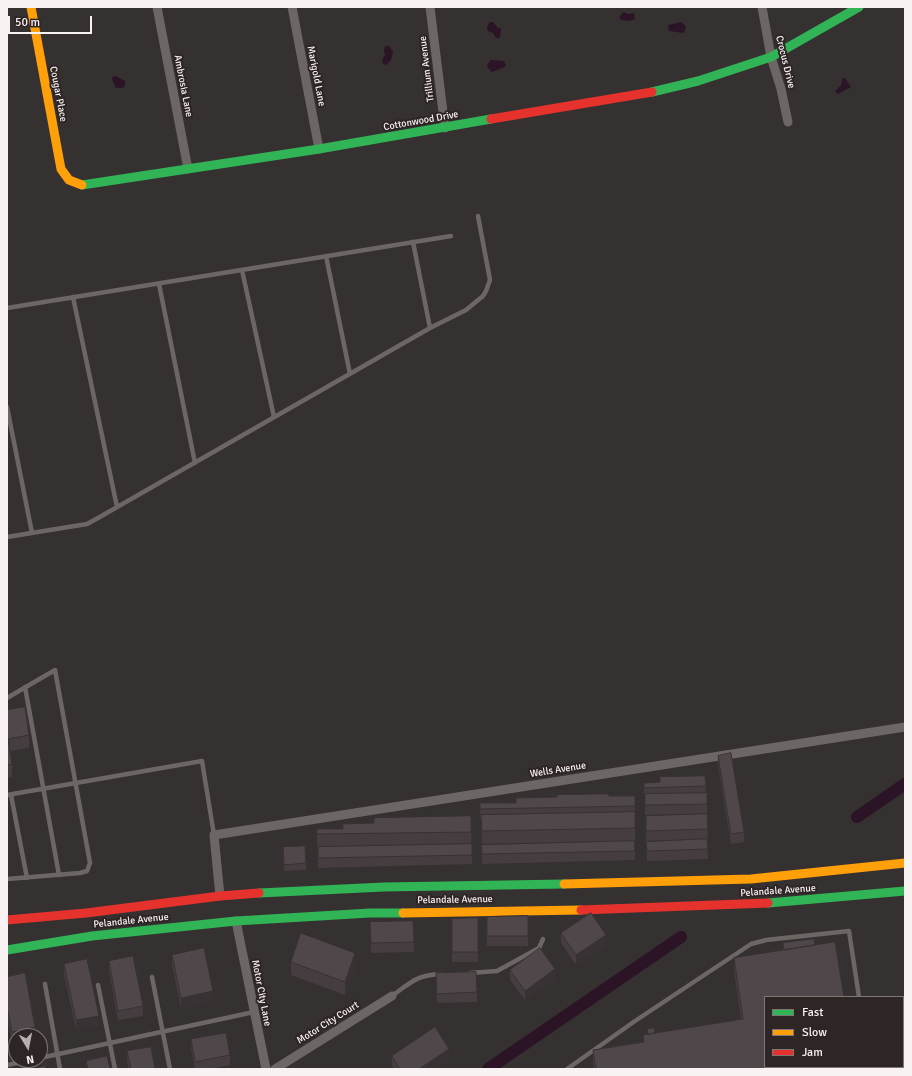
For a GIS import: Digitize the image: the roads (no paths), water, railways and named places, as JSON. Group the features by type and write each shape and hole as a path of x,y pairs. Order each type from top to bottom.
{"main road":[{"name":"Cougar Place","path":"31,7 61,169 70,182"},
{"name":"Cottonwood Drive","path":"70,182 77,185 83,185 319,149 646,93 698,81 771,57 860,7"},
{"name":"Pelandale Avenue","path":"7,920 86,913 220,896 296,891 384,887 580,884 751,879 905,863"},
{"name":"Pelandale Avenue","path":"7,950 92,936 236,922 370,913 589,910 754,904 905,891"}],"street":[{"name":"Ambrosia Lane","path":"157,7 188,168"},
{"name":"Marigold Lane","path":"292,7 319,149"},
{"name":"Trillium Avenue","path":"430,7 445,128"},
{"name":"Crocus Drive","path":"762,7 771,57 781,89 788,122"},
{"name":"Wells Avenue","path":"214,835 905,727"},
{"path":"214,835 220,896"},
{"name":"Motor City Lane","path":"236,922 266,1069"},
{"name":"Motor City Court","path":"275,1069 392,996"}],"lane":[{"path":"7,537 87,524 430,328 466,310 483,296 490,280 478,216"},
{"path":"7,308 451,236"},
{"path":"413,242 430,328"},
{"path":"326,256 350,374"},
{"path":"242,270 274,417"},
{"path":"159,284 195,463"},
{"path":"73,297 117,508"},
{"path":"7,407 32,533"},
{"path":"7,698 55,670 90,863 87,871 80,873 7,879"},
{"path":"25,687 59,875"},
{"path":"27,878 9,795 202,760 214,835"},
{"path":"567,1069 635,1021 751,944 766,940 849,932 859,996"},
{"path":"466,973 497,971 539,948 543,939"},
{"path":"392,996 416,978 427,974 450,974"},
{"path":"152,977 170,1069"},
{"path":"45,984 60,1069"},
{"path":"98,985 115,1069"},
{"path":"48,1057 254,1012"}],"waterway":[{"path":"857,817 905,784"},
{"path":"488,1069 681,937"}]}
